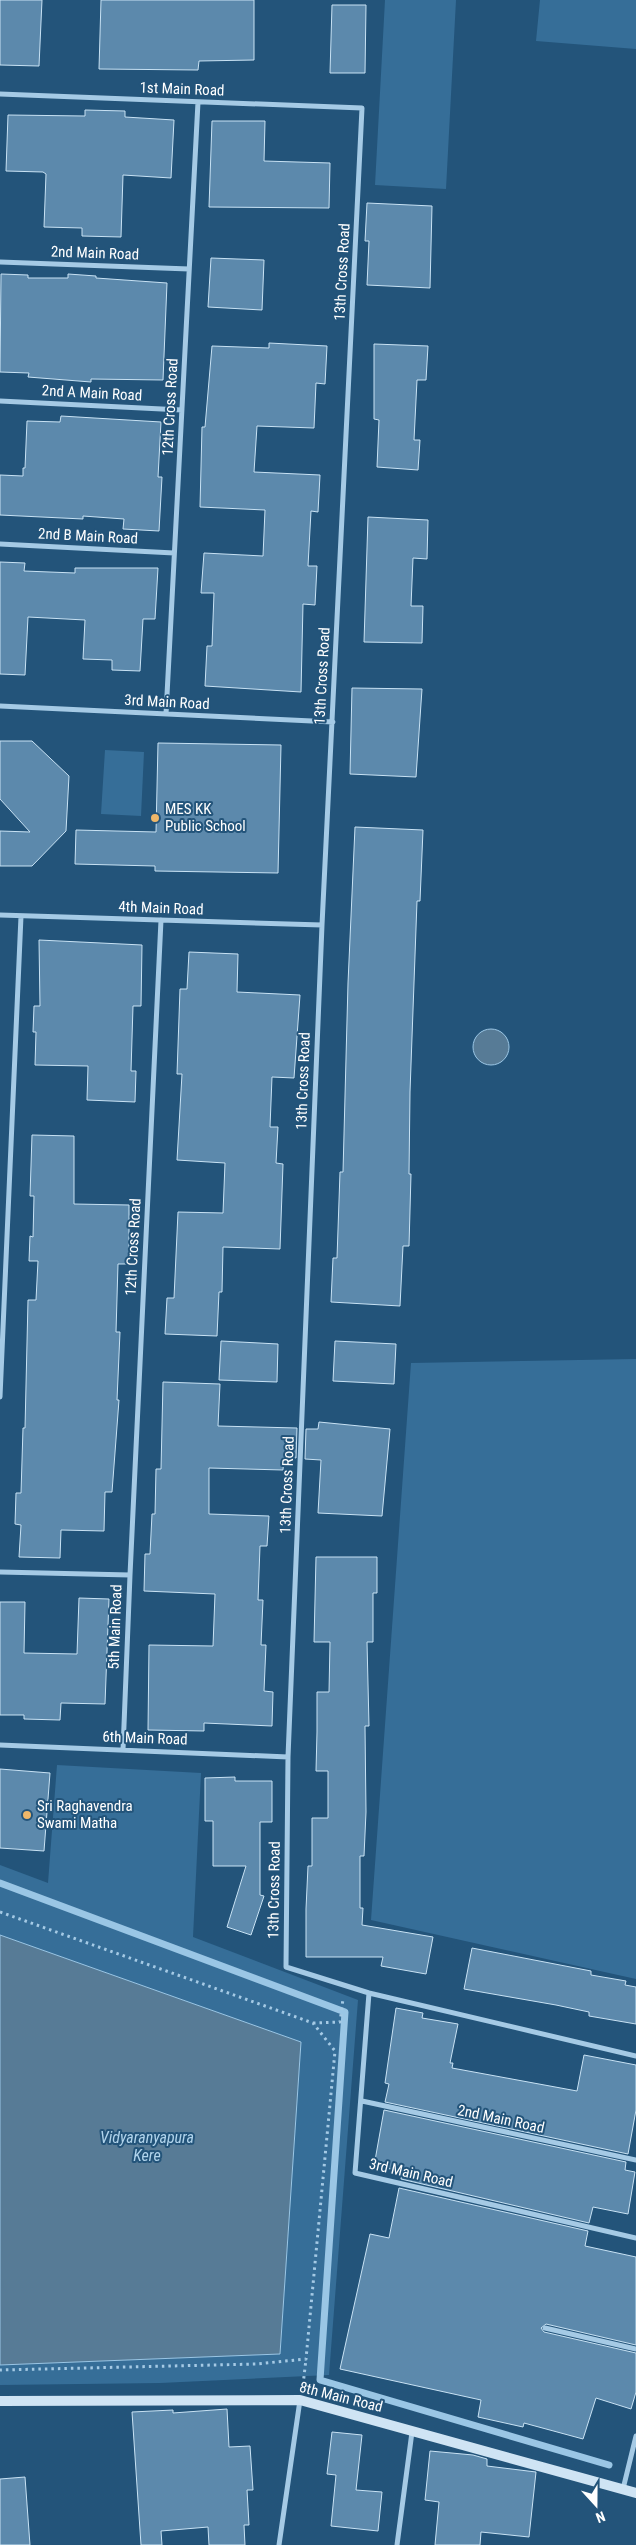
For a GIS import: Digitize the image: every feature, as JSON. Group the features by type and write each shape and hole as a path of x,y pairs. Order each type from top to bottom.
{"street":[{"name":"1st Main Road","path":"0,94 362,108"},
{"name":"12th Cross Road","path":"166,714 198,102"},
{"name":"13th Cross Road","path":"362,108 322,925 288,1757 286,1967 370,1993 636,2056"},
{"name":"2nd Main Road","path":"0,262 189,269"},
{"name":"2nd A Main Road","path":"0,401 182,410"},
{"name":"2nd B Main Road","path":"0,544 174,553"},
{"name":"3rd Main Road","path":"0,706 333,722"},
{"name":"4th Main Road","path":"0,915 322,925"},
{"path":"0,1396 20,916"},
{"name":"12th Cross Road","path":"130,1574 161,920"},
{"name":"5th Main Road","path":"0,1572 130,1574 123,1750"},
{"name":"6th Main Road","path":"0,1745 288,1757"},
{"name":"3rd Main Road","path":"370,1993 355,2173 636,2238"},
{"name":"2nd Main Road","path":"362,2102 636,2160"},
{"path":"545,2328 636,2350"},
{"path":"280,2545 300,2400"},
{"name":"8th Main Road","path":"0,2401 300,2400 636,2493"},
{"path":"397,2545 412,2431"},
{"path":"623,2490 636,2436"}],"path":[{"path":"0,1912 313,2023 340,2022 344,1986"},
{"path":"300,2400 306,2359 335,2051 313,2023"},
{"path":"0,2370 256,2364 306,2359"}],"shaded area":[{"path":"385,0 456,0 446,189 375,185"},
{"path":"540,0 636,0 636,49 536,41"},
{"path":"105,750 144,752 141,816 101,814"},
{"path":"636,1359 636,1979 371,1920 411,1363"},
{"path":"57,1765 201,1773 193,1937 358,2000 329,2375 160,2383 0,2385 0,2365 280,2354 301,2042 0,1935 0,1865 48,1883"}],"water":[{"path":"491,1029 503,1035 509,1047 503,1059 491,1065 479,1059 473,1047 479,1035"},
{"name":"Vidyaranyapura Kere","path":"0,1935 301,2042 280,2354 0,2365"}],"building":[{"path":"0,0 42,0 39,66 0,65"},
{"path":"101,0 254,0 254,60 199,61 198,70 99,69"},
{"path":"332,5 366,5 365,73 330,73"},
{"path":"85,110 125,111 125,117 174,120 171,178 123,175 121,237 82,236 82,228 44,227 46,174 43,172 6,171 8,115 85,116"},
{"path":"212,121 265,121 264,161 330,163 329,208 209,207"},
{"path":"367,203 432,206 430,288 367,285 369,241 365,241"},
{"path":"211,258 264,260 262,310 208,307"},
{"path":"1,274 28,275 28,278 68,278 68,274 167,283 163,380 91,379 91,382 28,377 29,373 0,372"},
{"path":"269,343 327,346 325,384 316,383 314,428 257,426 254,472 320,475 318,512 311,511 308,566 317,566 315,605 303,604 301,692 205,686 207,646 212,646 214,593 201,593 204,553 263,556 265,510 200,507 202,427 205,427 212,346 269,348"},
{"path":"374,344 428,346 426,380 417,380 414,440 420,440 418,470 377,467 379,420 374,419"},
{"path":"61,416 161,422 158,477 162,477 159,531 123,529 124,519 83,516 83,519 0,515 0,475 23,476 27,421 60,422"},
{"path":"368,517 428,520 427,559 413,558 411,606 423,606 422,643 364,642"},
{"path":"0,562 25,563 24,571 75,573 75,568 158,568 155,619 143,619 140,671 112,670 112,660 83,659 85,620 28,617 25,675 0,674"},
{"path":"352,688 422,689 416,777 350,774"},
{"path":"0,741 32,741 69,776 66,831 32,866 0,866 0,831 30,832 0,799"},
{"path":"158,743 281,745 278,873 155,871 155,866 75,864 76,830 156,832"},
{"path":"355,827 423,830 420,901 417,901 410,1092 409,1174 411,1174 409,1246 403,1246 400,1306 331,1302 333,1258 337,1258 340,1172 343,1172 348,983"},
{"path":"39,940 142,945 141,1006 133,1006 131,1071 136,1071 135,1102 87,1100 88,1066 35,1065 36,1032 33,1032 34,1006 40,1006"},
{"path":"189,952 238,954 237,992 300,995 294,1078 272,1077 270,1127 278,1127 276,1163 283,1164 280,1249 223,1247 222,1292 219,1292 217,1336 165,1334 167,1298 174,1298 178,1212 223,1213 225,1163 177,1160 182,1074 177,1074 180,989 187,989"},
{"path":"32,1135 74,1136 74,1204 129,1205 129,1264 118,1264 116,1332 120,1332 117,1400 119,1400 112,1492 105,1492 104,1531 61,1530 60,1558 19,1557 21,1525 15,1524 16,1493 21,1493 23,1428 25,1428 28,1300 36,1300 38,1261 29,1261 30,1236 33,1237 34,1196 30,1196"},
{"path":"221,1341 278,1344 277,1382 219,1380"},
{"path":"335,1341 396,1344 394,1384 333,1381"},
{"path":"163,1382 220,1384 218,1426 297,1428 296,1458 284,1457 283,1470 209,1468 209,1514 269,1516 267,1546 260,1546 258,1600 263,1600 261,1645 266,1645 264,1691 273,1692 272,1726 204,1723 204,1731 148,1730 149,1645 213,1646 215,1594 144,1591 145,1554 150,1554 152,1514 155,1514 156,1469 161,1469"},
{"path":"319,1422 390,1429 382,1516 318,1513 321,1460 305,1459 306,1429 318,1429"},
{"path":"316,1557 377,1557 377,1593 373,1593 373,1642 367,1642 369,1726 365,1726 366,1812 364,1856 360,1856 360,1908 363,1908 362,1925 433,1937 426,1974 381,1966 383,1957 306,1957 308,1866 312,1866 312,1818 328,1818 328,1771 316,1771 317,1692 329,1692 330,1642 314,1642"},
{"path":"79,1598 109,1599 105,1704 61,1703 60,1720 24,1719 24,1715 0,1715 0,1602 25,1602 24,1653 77,1654"},
{"name":"Sri Raghavendra Swami Matha","path":"0,1769 50,1773 44,1851 0,1848"},
{"path":"235,1777 235,1781 272,1781 272,1822 260,1822 260,1895 264,1896 251,1935 227,1927 246,1866 213,1866 213,1821 205,1821 205,1778"},
{"path":"472,1948 591,1971 591,1975 626,1981 625,1985 636,1987 636,2024 589,2016 589,2012 556,2005 464,1989"},
{"path":"396,2008 423,2013 422,2018 458,2024 450,2063 453,2063 452,2068 577,2091 584,2055 636,2065 636,2110 628,2154 385,2102 389,2084 385,2083"},
{"path":"384,2110 626,2162 625,2170 635,2172 628,2214 593,2207 589,2223 401,2179 402,2171 374,2166"},
{"path":"399,2188 588,2231 585,2246 636,2257 636,2345 546,2324 541,2328 544,2332 636,2353 636,2392 631,2409 596,2398 583,2439 524,2423 523,2427 478,2417 481,2400 340,2369 370,2234 389,2238"},
{"path":"227,2409 229,2447 250,2446 253,2490 247,2490 249,2525 244,2525 245,2545 209,2545 208,2527 161,2531 162,2545 141,2545 132,2412 173,2410 173,2413"},
{"path":"332,2432 362,2435 356,2490 382,2492 378,2531 331,2526 336,2475 327,2474"},
{"path":"430,2451 473,2455 487,2459 487,2466 536,2472 529,2537 481,2532 480,2545 435,2545 439,2502 425,2500"},
{"path":"25,2477 30,2545 0,2545 0,2479"}],"waterway":[{"path":"0,1883 345,2012 320,2380 609,2465"}],"place":[{"name":"MES KK Public School","path":"155,818"},
{"name":"Sri Raghavendra Swami Matha","path":"27,1815"}]}
